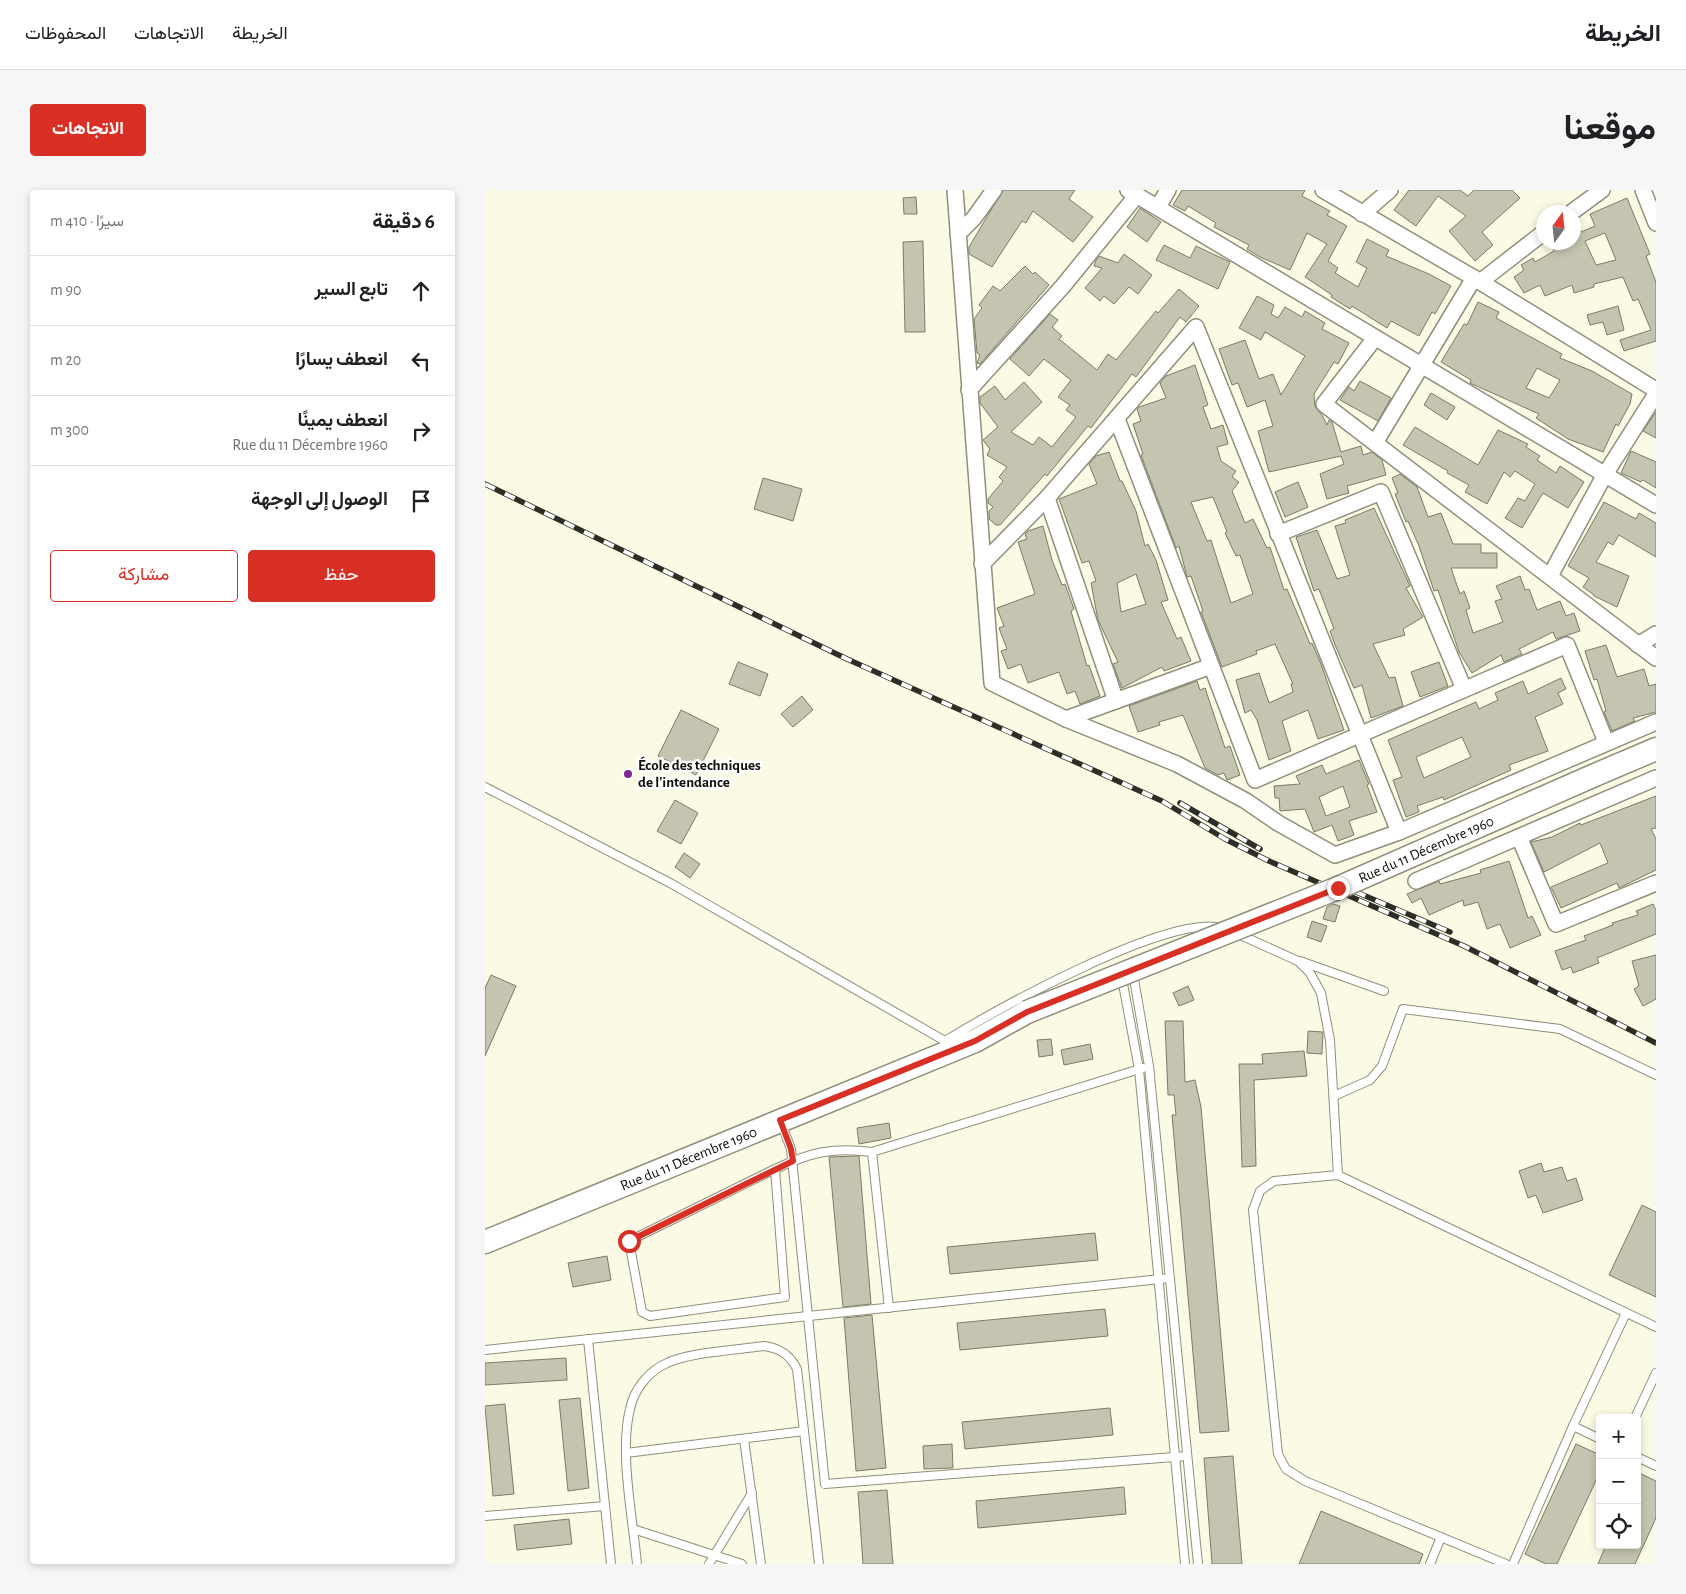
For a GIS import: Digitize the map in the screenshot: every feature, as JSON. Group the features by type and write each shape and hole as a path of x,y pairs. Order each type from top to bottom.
{"main road":[{"name":"Rue du 11 Décembre 1960","path":"485,1242 975,1041 1029,1016 1338,888 1656,749"},
{"name":"Rue du 11 Décembre 1960","path":"485,1233 945,1041 1029,1016"}],"street":[{"path":"955,190 992,683 1066,719 1177,764 1246,801 1277,823 1335,855 1399,832 1656,722"},
{"path":"958,234 974,218 994,190"},
{"path":"1158,207 1168,190"},
{"path":"1323,190 1477,280 1656,392 1604,476 1550,576"},
{"path":"1362,214 1390,190"},
{"path":"1581,205 1602,190"},
{"path":"1643,190 1656,222"},
{"path":"969,390 1063,286 1133,192 1604,476 1656,505"},
{"path":"1375,443 1477,280 1536,239"},
{"path":"982,564 1047,498 1196,327 1399,832"},
{"path":"1375,338 1324,404 1656,658"},
{"path":"1117,419 1255,780 1567,645 1606,742"},
{"path":"1278,534 1381,492 1463,689"},
{"path":"1047,498 1115,701"},
{"path":"1639,645 1656,634"},
{"path":"1066,719 1211,666"},
{"path":"1416,881 1656,778"},
{"path":"1519,836 1556,924 1656,883"}],"lane":[{"path":"485,787 672,884 945,1041 994,1012 1129,948 1170,932 1212,926 1242,935 1298,961 1384,992"},
{"path":"1185,1564 1139,1069 1119,985 1242,935"},
{"path":"1298,961 1310,973 1321,993 1327,1012 1338,1175"},
{"path":"1134,979 1149,1066 1198,1564"},
{"path":"1334,1096 1370,1080 1382,1066 1403,1009 1560,1029 1656,1075"},
{"path":"775,1170 785,1298 651,1316 642,1312 629,1241 793,1161 816,1152 850,1149 872,1152 1149,1066"},
{"path":"780,1120 791,1149 793,1161 825,1484 1187,1456"},
{"path":"872,1152 889,1308"},
{"path":"1506,1564 1305,1481 1286,1469 1278,1454 1253,1210 1260,1191 1274,1181 1338,1175 1656,1327"},
{"path":"485,1350 1170,1278"},
{"path":"1513,1564 1573,1426 1626,1313"},
{"path":"588,1339 611,1564"},
{"path":"637,1564 626,1453 630,1407 640,1386 656,1369 677,1359 764,1346 773,1347 788,1355 797,1369 819,1564"},
{"path":"1637,1414 1656,1373"},
{"path":"1573,1426 1596,1437"},
{"path":"626,1453 804,1432"},
{"path":"744,1439 761,1564"},
{"path":"1641,1459 1656,1466"},
{"path":"709,1564 752,1494"},
{"path":"485,1516 605,1506"},
{"path":"633,1529 742,1564"},
{"path":"1429,1564 1441,1536"}],"building":[{"path":"1003,190 1075,190 1069,199 1093,217 1073,242 1033,211 1026,223 1022,221 992,267 969,254 969,247"},
{"path":"1182,190 1305,190 1302,196 1330,211 1327,215 1347,226 1328,261 1338,268 1335,273 1358,287 1367,268 1356,262 1367,239 1389,250 1386,256 1429,274 1451,286 1435,314 1432,312 1419,336 1391,321 1387,328 1352,306 1350,309 1305,277 1327,244 1307,233 1290,270 1247,249 1249,245 1214,227 1216,223 1188,206 1185,211 1173,205"},
{"path":"1409,190 1460,190 1468,196 1474,190 1512,190 1520,198 1482,232 1493,245 1475,261 1449,231 1466,216 1438,196 1416,226 1394,210"},
{"path":"916,197 917,214 904,214 903,198"},
{"path":"1627,198 1650,254 1646,256 1656,282 1656,341 1624,351 1620,340 1651,330 1638,299 1633,301 1623,277 1594,284 1594,287 1574,293 1572,285 1545,296 1540,285 1524,293 1514,277 1524,270 1521,265 1533,258 1535,262 1553,250 1581,250 1581,232 1595,226 1590,214","holes":["1605,233 1616,260 1596,265 1585,241"]},
{"path":"1140,208 1161,222 1147,242 1127,227"},
{"path":"923,241 925,332 905,332 903,242"},
{"path":"1164,245 1190,258 1196,246 1230,262 1218,289 1156,260"},
{"path":"1124,254 1152,275 1138,294 1129,287 1114,304 1104,296 1100,301 1085,288 1102,268 1094,266 1096,260 1099,256 1118,263"},
{"path":"1025,266 1033,274 1035,272 1049,285 980,364 977,363 980,355 977,353 974,319 982,308 979,305 993,286 1000,291"},
{"path":"1179,289 1199,306 1186,322 1180,317 1136,377 1132,374 1091,428 1088,426 1047,476 1045,474 1000,525 996,525 989,519 989,511 993,507 988,503 988,499 1003,481 999,477 1007,467 987,455 990,449 983,440 998,427 980,403 980,397 995,386 1005,400 1024,382 1042,402 1011,432 1033,445 1039,437 1052,447 1076,417 1066,410 1070,405 1058,397 1071,380 1044,359 1029,376 1010,359 1050,314 1058,320 1052,327 1062,336 1059,339 1097,370 1108,354 1116,360 1156,311 1158,313"},
{"path":"1257,296 1274,305 1271,314 1278,318 1285,307 1302,317 1305,311 1325,323 1322,329 1349,343 1338,364 1334,362 1314,394 1315,407 1327,425 1329,420 1332,422 1341,452 1361,446 1363,455 1372,452 1382,460 1386,475 1347,486 1349,493 1327,499 1320,474 1344,464 1341,456 1269,472 1258,431 1273,426 1265,400 1247,407 1238,383 1232,385 1219,349 1245,340 1259,379 1273,374 1281,395 1305,356 1265,332 1261,340 1239,328"},
{"path":"1478,302 1499,312 1496,318 1562,354 1560,358 1592,371 1632,394 1630,404 1618,426 1616,424 1603,452 1568,439 1536,418 1539,414 1470,383 1471,380 1441,362 1464,324 1467,325","holes":["1537,368 1560,380 1549,398 1526,388"]},
{"path":"1618,306 1624,330 1607,335 1603,322 1590,325 1587,315"},
{"path":"1195,365 1208,405 1203,407 1211,429 1223,425 1228,444 1217,447 1221,461 1236,471 1232,477 1239,482 1232,491 1245,523 1253,519 1267,548 1270,547 1284,590 1287,589 1310,644 1312,643 1321,664 1344,730 1318,739 1308,710 1282,721 1291,751 1269,760 1257,720 1251,710 1245,713 1236,680 1259,673 1269,703 1293,692 1291,684 1293,684 1275,644 1256,651 1257,654 1222,667 1201,612 1203,611 1191,576 1187,577 1179,546 1176,548 1141,455 1143,454 1133,424 1141,421 1137,409 1166,398 1160,383 1166,376","holes":["1213,497 1227,532 1225,533 1236,556 1240,555 1253,594 1231,603 1211,540 1207,541 1191,502"]},
{"path":"1360,381 1391,398 1378,421 1340,400 1349,387 1354,391"},
{"path":"1431,393 1455,407 1447,420 1424,405"},
{"path":"1656,412 1656,438 1643,431"},
{"path":"1415,427 1478,465 1498,430 1528,444 1526,447 1540,456 1537,460 1556,473 1560,466 1584,482 1568,508 1543,493 1522,528 1505,518 1518,498 1525,501 1535,484 1515,471 1510,477 1504,472 1487,504 1465,492 1469,485 1403,445"},
{"path":"1631,451 1656,462 1656,488 1643,480 1641,482 1621,473"},
{"path":"1109,452 1120,481 1122,481 1136,511 1145,546 1148,544 1156,560 1168,600 1161,602 1177,639 1181,637 1191,661 1164,671 1162,667 1122,688 1113,664 1118,662 1098,620 1091,583 1096,581 1089,561 1082,563 1059,499 1097,484 1089,464 1096,456","holes":["1136,574 1146,604 1121,612 1117,583"]},
{"path":"1400,474 1417,487 1428,517 1441,513 1453,544 1481,544 1481,553 1497,553 1497,568 1451,568 1460,594 1464,591 1470,608 1466,610 1473,633 1503,622 1495,601 1502,599 1496,586 1520,576 1525,590 1529,589 1537,610 1560,601 1566,616 1574,613 1580,631 1556,639 1553,632 1519,649 1522,654 1504,662 1501,655 1472,673 1459,652 1438,590 1434,591 1419,546 1408,521 1406,522 1395,494 1398,493 1392,478"},
{"path":"763,478 802,489 793,521 754,509"},
{"path":"1298,482 1308,507 1285,517 1275,492"},
{"path":"1604,502 1636,519 1639,513 1656,523 1656,557 1619,535 1613,545 1608,542 1596,562 1629,576 1617,607 1594,596 1583,587 1589,578 1568,566"},
{"path":"1374,508 1410,586 1406,588 1423,617 1403,629 1405,635 1373,644 1389,678 1395,677 1403,706 1371,718 1362,685 1354,688 1335,645 1330,631 1334,629 1319,589 1314,591 1296,537 1317,530 1337,579 1350,575 1335,526 1346,523 1345,520"},
{"path":"1043,526 1052,560 1062,585 1065,584 1074,609 1071,611 1087,666 1089,665 1100,696 1080,704 1075,691 1067,694 1059,672 1028,683 1021,664 1008,669 1001,651 1007,649 999,628 1004,626 997,608 1035,594 1018,542 1027,539 1025,534 1028,531"},
{"path":"1606,645 1617,677 1644,669 1649,686 1656,684 1656,712 1633,718 1635,721 1612,731 1604,712 1606,711 1597,679 1594,680 1585,651"},
{"path":"738,662 768,674 760,696 729,684"},
{"path":"1439,662 1448,686 1420,697 1411,672"},
{"path":"1561,678 1566,689 1558,693 1563,704 1535,717 1548,751 1509,765 1511,770 1444,800 1443,797 1417,806 1419,812 1406,817 1393,780 1402,777 1388,740 1476,702 1479,709 1498,700 1495,693 1523,681 1528,694","holes":["1462,737 1471,757 1424,778 1416,757"]},
{"path":"1197,681 1200,690 1205,688 1225,748 1230,746 1240,775 1227,780 1224,773 1218,775 1205,768 1183,715 1159,722 1160,725 1138,732 1129,706"},
{"path":"802,696 813,710 793,727 781,714"},
{"path":"681,710 719,729 696,775 658,756"},
{"path":"1359,760 1369,784 1367,785 1377,812 1349,821 1354,835 1338,841 1332,825 1314,832 1305,809 1280,811 1279,798 1275,798 1274,786 1300,784 1296,776 1322,765 1326,774","holes":["1343,786 1350,807 1326,816 1319,797"]},
{"path":"1656,796 1656,828 1651,829 1656,839 1656,870 1619,888 1617,883 1561,908 1551,887 1608,863 1600,843 1544,872 1531,842 1552,837 1580,823 1581,825"},
{"path":"675,800 698,813 681,844 657,831"},
{"path":"684,853 700,864 690,878 675,867"},
{"path":"1509,861 1528,918 1532,916 1541,935 1510,948 1500,924 1487,929 1478,902 1464,906 1463,900 1429,915 1421,898 1412,903 1407,894 1439,881 1440,884 1481,873 1480,870"},
{"path":"1333,904 1340,906 1335,922 1323,919 1327,907"},
{"path":"1653,904 1656,910 1656,934 1597,958 1599,963 1573,973 1571,967 1562,970 1555,951 1586,940 1584,936 1613,925 1612,923 1638,915 1636,911"},
{"path":"1312,921 1327,926 1321,942 1307,937"},
{"path":"1656,955 1656,999 1643,1006 1634,989 1639,986 1632,961"},
{"path":"491,975 516,986 485,1056 485,988"},
{"path":"1188,986 1194,1000 1179,1006 1173,993"},
{"path":"1165,1021 1183,1021 1185,1082 1195,1080 1201,1107 1229,1431 1200,1433 1172,1115 1176,1115 1174,1095 1168,1095"},
{"path":"1308,1031 1323,1032 1322,1054 1307,1053"},
{"path":"1051,1039 1053,1055 1039,1057 1037,1040"},
{"path":"1090,1044 1093,1059 1064,1065 1061,1050"},
{"path":"1304,1051 1307,1076 1254,1080 1256,1166 1242,1167 1239,1064 1263,1064 1262,1054"},
{"path":"889,1123 891,1138 859,1144 857,1128"},
{"path":"859,1156 871,1304 843,1307 829,1157"},
{"path":"1541,1163 1544,1172 1562,1167 1567,1181 1576,1178 1583,1200 1543,1213 1536,1195 1528,1198 1519,1171"},
{"path":"1642,1205 1656,1212 1656,1297 1609,1275"},
{"path":"1095,1233 1098,1260 950,1274 947,1247"},
{"path":"607,1256 611,1280 573,1287 568,1263"},
{"path":"1105,1309 1108,1336 960,1350 957,1323"},
{"path":"872,1315 886,1468 856,1471 844,1318"},
{"path":"566,1358 567,1380 485,1385 485,1363"},
{"path":"580,1398 589,1488 568,1491 559,1400"},
{"path":"505,1404 514,1494 493,1496 485,1406"},
{"path":"1110,1408 1113,1435 965,1449 962,1422"},
{"path":"952,1444 953,1468 924,1469 923,1446"},
{"path":"1576,1444 1596,1453 1596,1481 1557,1564 1546,1564 1525,1554"},
{"path":"1233,1456 1242,1564 1212,1564 1204,1458"},
{"path":"1641,1474 1656,1481 1656,1518 1635,1564 1598,1564 1604,1549 1641,1549"},
{"path":"1124,1487 1126,1514 978,1528 976,1501"},
{"path":"887,1490 893,1564 863,1564 858,1492"},
{"path":"1321,1511 1423,1554 1419,1564 1299,1564"},
{"path":"569,1519 572,1544 517,1550 514,1525"}],"railway":[{"path":"485,484 847,659 1162,801 1225,839 1269,861 1464,946 1656,1043"},
{"path":"1180,803 1260,849"},
{"path":"1335,883 1450,932"}],"place":[{"name":"École des techniques de l'intendance","path":"628,774"}],"route":[{"path":"629,1241 793,1161 791,1149 780,1120 975,1041 1027,1012 1338,888"}]}
